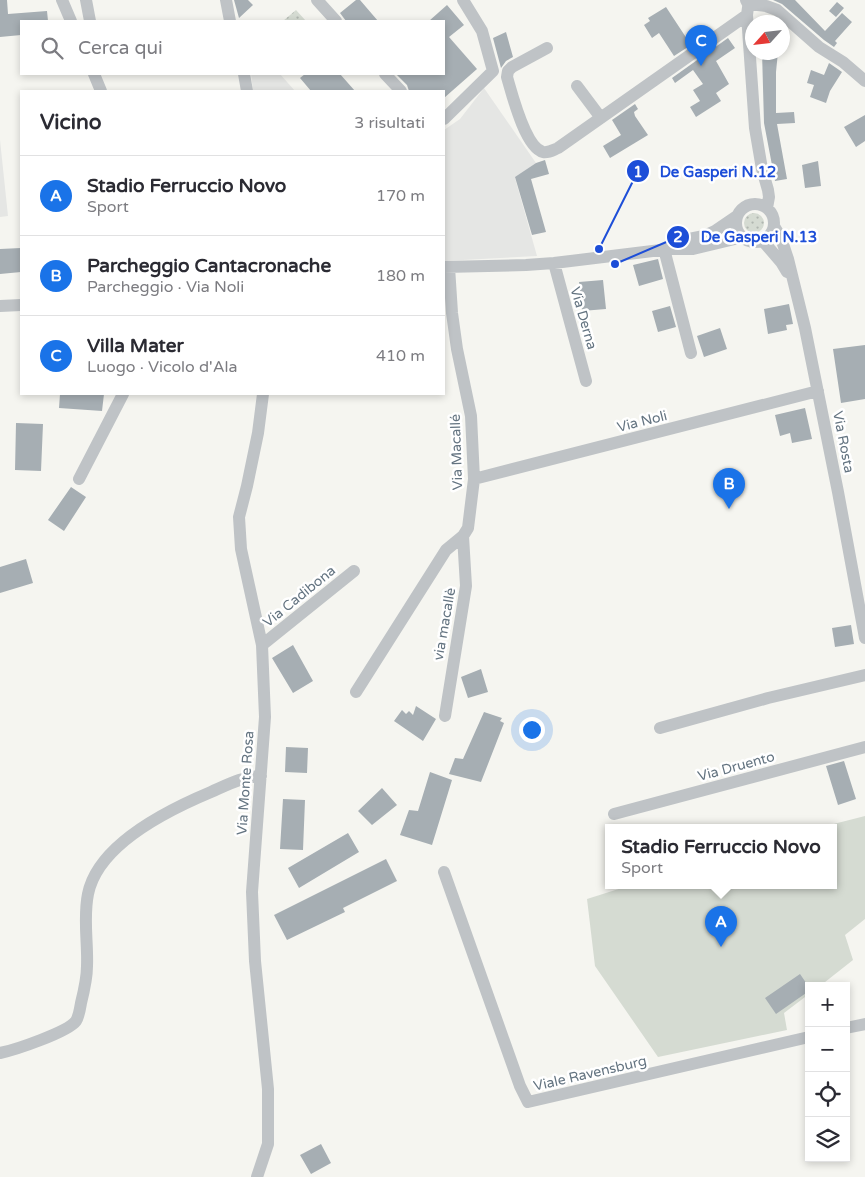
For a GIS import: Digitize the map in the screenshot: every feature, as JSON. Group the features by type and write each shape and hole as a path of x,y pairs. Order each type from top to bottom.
{"street":[{"path":"62,0 71,20"},
{"path":"86,0 90,20"},
{"path":"226,0 230,20"},
{"path":"317,0 335,20"},
{"path":"445,118 493,71 482,31 463,0"},
{"path":"748,5 766,6 777,10 819,46 843,62 865,81"},
{"path":"547,48 508,71 507,77 521,122 531,141 542,152 558,148 725,31 748,5"},
{"path":"748,5 748,34 755,128 769,197 767,208"},
{"path":"94,75 102,90"},
{"path":"244,75 247,90"},
{"path":"386,75 400,90"},
{"path":"578,86 600,118"},
{"path":"666,249 684,240 704,236 715,231 737,216 744,206 750,204 767,208 774,219 772,232 762,240 752,242 742,237 736,227 737,216"},
{"name":"Via Rosta","path":"774,226 781,238 788,259 805,328 865,633"},
{"path":"446,267 526,266 666,249 693,249 742,237"},
{"name":"Via Rosta","path":"762,240 781,262 793,282"},
{"path":"666,249 691,352"},
{"name":"Via Derna","path":"554,263 586,381"},
{"name":"Via Macallé","path":"446,267 457,349 471,416 474,479 468,528 463,536"},
{"path":"0,306 20,305"},
{"name":"Via Noli","path":"474,479 818,391"},
{"path":"79,479 122,395"},
{"name":"Via Monte Rosa","path":"257,1177 268,1144 268,1089 255,961 252,892 265,717 262,645 241,549 239,517 258,433 263,395"},
{"path":"356,692 446,550 463,536"},
{"name":"via macallè","path":"445,716 466,586 463,536"},
{"name":"Via Cadibona","path":"262,645 354,572"},
{"path":"660,728 768,698 865,675"},
{"name":"Via Druento","path":"614,814 865,747"},
{"path":"3,1053 61,1032 73,1025 78,1019 86,986 85,911 92,879 106,859 144,826 181,804 232,783 261,776"},
{"name":"Viale Ravensburg","path":"444,872 520,1086 528,1102 805,1038"},
{"path":"850,1027 865,1024"}],"shaded area":[{"path":"296,10 305,20 284,20"},
{"path":"251,75 281,75 294,90 253,90"},
{"path":"484,88 536,163 515,178 537,256 445,261 445,129 460,119"},
{"path":"0,140 8,216 0,217"},
{"path":"750,213 758,213 764,219 764,227 758,233 750,233 744,227 744,219"},
{"path":"865,816 865,919 845,935 853,960 825,982 805,982 805,997 784,1013 787,1030 658,1057 595,966 587,899 619,889 837,889 837,824 834,824"}],"building":[{"path":"0,0 7,0 8,14 47,11 48,20 20,20 20,35 0,37"},
{"path":"234,0 248,0 253,5 239,18"},
{"path":"356,0 360,0 377,20 345,20 340,13"},
{"path":"773,0 795,0 825,31 842,13 852,22 835,41 837,43 834,47 782,4"},
{"path":"837,2 844,8 836,17 829,11"},
{"path":"447,5 464,25 449,37 477,69 445,97 445,90 409,90 407,85 397,75 445,75 445,20 430,20"},
{"path":"666,7 691,45 674,56 659,33 652,38 644,25 650,21 648,18"},
{"path":"506,32 513,57 506,61 501,68 493,38"},
{"path":"728,38 735,48 716,61 729,84 716,93 721,101 696,117 690,107 700,101 693,90 703,84 693,70 675,83 672,78"},
{"path":"762,60 777,60 776,113 794,112 795,123 777,124 787,179 775,181 764,123"},
{"path":"829,63 842,72 830,91 826,103 810,97 814,85 807,83 811,70 824,75"},
{"path":"304,75 341,75 354,90 310,90 300,78"},
{"path":"635,104 638,109 634,112 635,116 648,135 610,158 603,146 621,135 612,120"},
{"path":"865,115 865,141 856,147 844,127"},
{"path":"545,160 549,174 531,179 546,232 532,235 515,177 536,163"},
{"path":"818,161 821,186 805,188 802,165"},
{"path":"20,248 20,272 0,274 0,249"},
{"path":"658,259 663,279 639,286 633,265"},
{"path":"603,280 606,309 582,311 579,282"},
{"path":"789,304 793,324 786,325 787,330 768,334 764,309"},
{"path":"670,306 676,327 658,332 652,311"},
{"path":"720,328 727,349 704,357 697,336"},
{"path":"865,345 865,399 841,403 833,349"},
{"path":"60,395 104,395 102,411 59,408"},
{"path":"805,408 812,439 792,443 790,433 780,436 775,415"},
{"path":"16,423 43,424 41,471 15,470"},
{"path":"71,487 86,497 64,531 48,520"},
{"path":"26,559 33,583 0,593 0,567"},
{"path":"851,625 854,644 835,647 832,628"},
{"path":"293,645 313,681 293,693 272,658"},
{"path":"481,669 488,692 468,698 461,677"},
{"path":"416,706 436,719 423,741 394,721 402,710 406,714 409,711 413,715"},
{"path":"484,712 502,718 500,721 504,723 481,782 449,774 455,758 463,759"},
{"path":"286,747 308,748 307,773 285,772"},
{"path":"844,761 856,799 838,805 826,766"},
{"path":"430,772 452,780 432,845 400,835 409,810 418,811"},
{"path":"382,788 397,805 372,825 358,811"},
{"path":"283,799 305,800 303,850 280,849"},
{"path":"348,833 359,852 299,888 288,868"},
{"path":"386,859 397,881 343,908 345,912 287,940 274,915"},
{"path":"800,974 806,982 805,994 776,1014 765,998"},
{"path":"321,1144 331,1163 311,1174 300,1155"}],"place":[{"name":"Villa Mater","path":"701,66"},
{"name":"De Gasperi N.12","path":"599,249"},
{"name":"De Gasperi N.13","path":"615,264"},
{"name":"Parcheggio Cantacronache","path":"729,509"},
{"name":"Stadio Ferruccio Novo","path":"721,947"}]}
